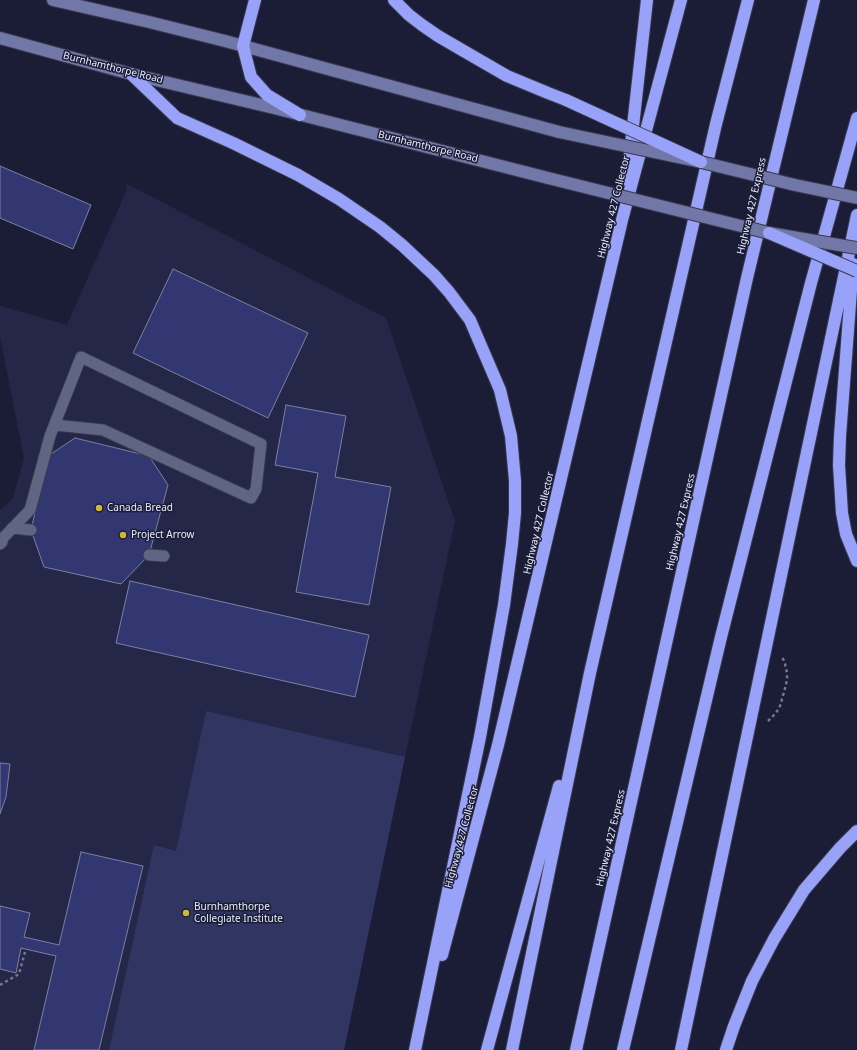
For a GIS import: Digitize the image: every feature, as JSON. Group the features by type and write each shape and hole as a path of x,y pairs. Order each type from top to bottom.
{"highway":[{"path":"255,0 243,46 251,77 267,95 300,115"},
{"path":"394,0 409,15 438,36 507,76 566,100 701,162"},
{"path":"622,220 647,0"},
{"name":"Highway 427 Collector","path":"416,1050 498,745 622,220 681,0"},
{"path":"512,1050 590,673 716,124 748,0"},
{"name":"Highway 427 Express","path":"576,1050 747,278 814,0"},
{"path":"132,74 177,118 234,143 298,175 339,199 380,227 402,245 434,275 470,320 500,390 511,436 516,481 512,544 504,605 480,737 416,1050"},
{"path":"623,1050 723,629 811,282 857,118"},
{"path":"857,216 839,465 842,513 846,534 857,561"},
{"path":"681,1050 857,216"},
{"path":"769,234 857,271"},
{"path":"486,1050 590,673"},
{"path":"726,1050 752,981 774,939 804,890 840,848 857,831"}],"main road":[{"path":"53,0 149,22 243,46 559,132 701,162 795,185 857,198"},
{"name":"Burnhamthorpe Road","path":"0,38 132,74 217,94 769,234 857,248"}],"lane":[{"path":"1,540 30,510 50,436 81,357 261,444 256,489 251,498 103,430 55,425"},
{"path":"12,528 31,530"},
{"path":"149,555 164,556"}],"path":[{"path":"0,985 19,974 25,952"}],"shaded area":[{"path":"127,184 386,318 455,521 344,1050 0,1050 0,510 13,498 24,458 0,336 0,306 67,325 126,192"},
{"path":"206,711 405,757 344,1050 109,1050 154,845 176,851"}],"building":[{"path":"0,166 91,205 73,249 0,218"},
{"path":"173,269 308,333 268,418 133,353"},
{"path":"286,405 346,416 335,477 391,487 369,605 296,592 318,473 275,465"},
{"name":"Canada Bread","path":"75,438 149,456 168,485 149,555 121,584 44,567 31,530 48,456"},
{"path":"130,581 369,635 355,697 116,643"},
{"path":"0,763 10,764 6,797 0,814"},
{"path":"81,852 143,866 99,1050 34,1050 56,956 21,948 16,973 0,969 0,906 30,913 24,937 59,945"}],"place":[{"name":"Canada Bread","path":"99,508"},
{"name":"Project Arrow","path":"123,535"},
{"name":"Burnhamthorpe Collegiate Institute","path":"186,913"}]}
